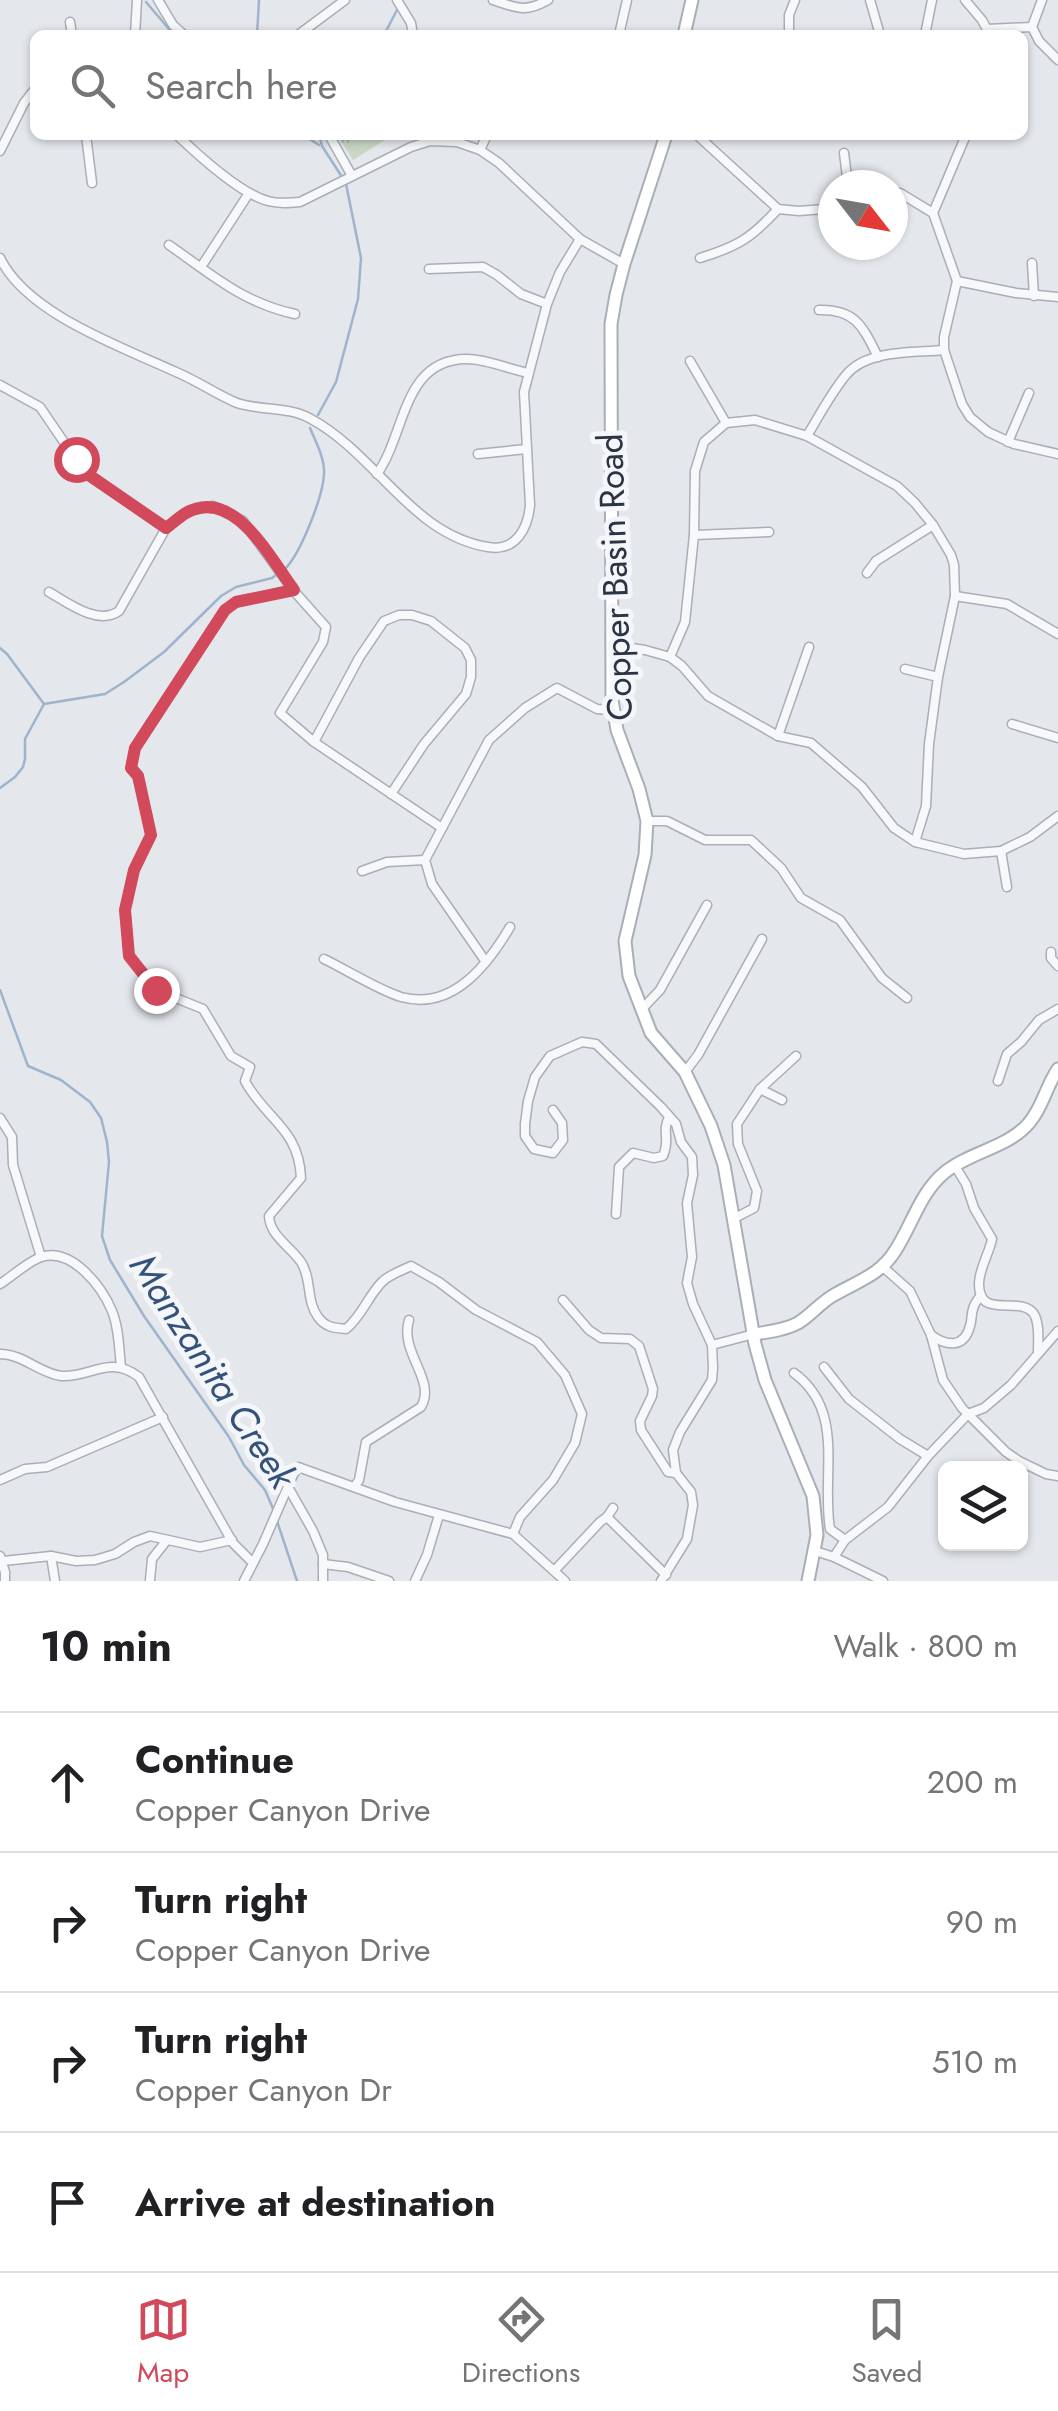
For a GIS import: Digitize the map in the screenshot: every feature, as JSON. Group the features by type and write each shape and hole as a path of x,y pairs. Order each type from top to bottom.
{"street":[{"path":"135,30 137,0"},
{"path":"158,0 178,30"},
{"path":"305,30 344,0"},
{"path":"397,0 412,30"},
{"path":"493,0 516,8 534,8 548,0"},
{"path":"621,30 627,0"},
{"path":"685,30 692,0"},
{"path":"789,30 795,0"},
{"path":"870,0 879,30"},
{"path":"926,30 932,0"},
{"path":"965,0 987,30"},
{"path":"1042,0 1032,27 1039,41 1058,60"},
{"path":"70,22 71,30"},
{"path":"1006,30 1032,27"},
{"path":"0,151 30,95"},
{"path":"87,140 92,183"},
{"path":"183,140 250,194 284,204 300,202 426,140"},
{"path":"332,140 350,177"},
{"path":"444,140 480,150 580,238 624,264"},
{"path":"480,150 485,140"},
{"name":"Copper Basin Road","path":"664,140 616,294 610,345 613,710 647,822 645,854 626,941 629,976 651,1032 684,1072 724,1165 766,1380 811,1488 816,1521 808,1581"},
{"path":"702,140 778,209 818,209"},
{"path":"934,213 964,140"},
{"path":"844,154 846,170"},
{"path":"200,267 250,194"},
{"path":"908,198 934,213 957,281 944,350 962,404 988,432 1008,442 1058,454"},
{"path":"700,258 752,236 778,209"},
{"path":"0,258 21,287 98,338 230,400 310,418 332,433 436,528 490,548 506,546 520,537 528,521 524,392 547,304 580,238"},
{"path":"169,245 247,299 295,314"},
{"path":"1032,263 1034,296"},
{"path":"429,269 483,267 521,294 547,304"},
{"path":"957,281 1058,298"},
{"path":"819,310 838,309 852,317 868,336 878,357"},
{"path":"807,436 848,372 863,362 944,350"},
{"path":"378,474 388,460 410,395 425,374 447,362 469,359 528,373"},
{"path":"690,361 726,424"},
{"path":"0,385 40,407 86,473 166,528"},
{"path":"1008,442 1029,393"},
{"path":"670,657 684,622 694,534 695,470 704,442 726,424 755,420 807,436 897,486 933,525 954,564 955,596 938,677 926,806 915,842"},
{"path":"478,454 526,448"},
{"path":"49,592 98,616 112,616 119,611 166,528 188,511 213,506 243,520 326,627 323,642 280,713 314,742 442,828"},
{"path":"867,574 876,561 933,525"},
{"path":"694,534 769,532"},
{"path":"294,590 236,602 225,610 135,748 131,768 138,776 151,835 134,870 125,910 129,956 156,990 203,1009 231,1056 250,1066 245,1081 252,1095 279,1121 296,1148 301,1178 269,1216 270,1227 302,1263 312,1306 320,1321 332,1328 346,1329 380,1284 411,1266 476,1310 538,1342 565,1375 582,1414 575,1443 553,1480 520,1516 512,1534"},
{"path":"955,596 1007,604 1058,634"},
{"path":"314,742 358,658 384,622 412,614 431,621 466,648 471,677 466,694 424,744 392,794"},
{"path":"611,646 670,657 708,696 778,736 811,744 862,787 894,828 915,842 964,854 1001,850 1030,837 1058,816"},
{"path":"778,736 809,647"},
{"path":"905,669 938,677"},
{"path":"486,962 432,884 425,860 490,740 525,708 557,688 597,709 613,710"},
{"path":"1012,724 1058,738"},
{"path":"647,822 668,822 704,840 751,840 782,868 801,898 840,920 882,978 907,998"},
{"path":"1001,850 1008,887"},
{"path":"362,871 387,862 425,860"},
{"path":"642,1009 660,990 706,905"},
{"path":"324,959 400,996 428,1001 460,989 493,955 510,927"},
{"path":"684,1072 762,940"},
{"path":"1051,952 1058,966"},
{"path":"998,1081 1006,1054 1039,1020 1058,1009"},
{"path":"553,1110 562,1123 563,1140 553,1153 534,1149 525,1136 525,1124 535,1077 550,1056 582,1042 596,1044 661,1106 676,1124 692,1157 687,1203 692,1257 687,1283 712,1345 712,1380 673,1450 676,1472 691,1492 694,1505 688,1539 664,1578 607,1517"},
{"path":"733,1218 754,1208 757,1191 738,1144 736,1124 760,1088 796,1056"},
{"path":"712,1345 798,1323 832,1296 883,1266 895,1252 927,1192 955,1166 1029,1124 1058,1069"},
{"path":"760,1088 782,1100"},
{"path":"616,1214 618,1167 633,1153 663,1156 668,1144 664,1127 668,1117"},
{"path":"0,1118 12,1137 13,1166 41,1257"},
{"path":"955,1166 992,1239 978,1289 988,1303 1021,1306 1034,1314 1038,1353"},
{"path":"0,1284 41,1257 71,1261 102,1291 114,1314 121,1367"},
{"path":"883,1266 910,1290 931,1334 943,1380 968,1414 1018,1461 1058,1476"},
{"path":"931,1334 946,1344 960,1340 970,1328 972,1310 981,1294"},
{"path":"563,1300 601,1338 630,1339 639,1346 653,1389 640,1421 642,1430 668,1472 676,1472"},
{"path":"355,1486 360,1480 366,1442 421,1407 426,1399 408,1344 410,1320"},
{"path":"834,1557 845,1540 888,1507 968,1414 984,1408 1011,1385 1058,1331"},
{"path":"0,1354 10,1354 64,1376 114,1366 139,1377 232,1540 253,1563"},
{"path":"824,1367 849,1399 928,1456"},
{"path":"794,1373 808,1383 824,1413 830,1529 845,1540"},
{"path":"0,1480 26,1469 48,1467 162,1417"},
{"path":"246,1580 298,1467 395,1502 512,1534 565,1581"},
{"path":"288,1487 314,1530 323,1555 323,1581"},
{"path":"554,1572 613,1508"},
{"path":"415,1581 439,1515"},
{"path":"5,1581 2,1559 50,1556 95,1560 150,1536 200,1546 232,1540"},
{"path":"150,1580 152,1559 168,1540"},
{"path":"815,1551 883,1581"},
{"path":"50,1556 55,1581"},
{"path":"323,1564 348,1567 389,1581"}],"green space":[{"path":"340,140 385,140 353,160"}],"waterway":[{"path":"257,30 259,0"},
{"path":"146,2 170,30"},
{"name":"Manzanita Creek","path":"387,30 397,10"},
{"path":"311,140 319,145"},
{"name":"Manzanita Creek","path":"320,140 342,177"},
{"name":"Manzanita Creek","path":"318,415 336,382 358,299 361,258 346,184"},
{"name":"Manzanita Creek","path":"284,570 303,539 323,484 323,462 310,428"},
{"name":"Manzanita Creek","path":"0,788 23,767 25,739 44,704 105,694 164,652 221,596 277,574"},
{"path":"0,648 44,704"},
{"name":"Manzanita Creek","path":"0,990 28,1066 61,1080 90,1102 101,1118 109,1162 102,1236 110,1260 244,1465 265,1490 274,1511"},
{"name":"Manzanita Creek","path":"276,1518 297,1581"}],"route":[{"path":"76,459 86,473 166,528 188,511 213,506 243,520 294,590 236,602 225,610 135,748 131,768 138,776 151,835 134,870 125,910 129,956 156,990"}]}
